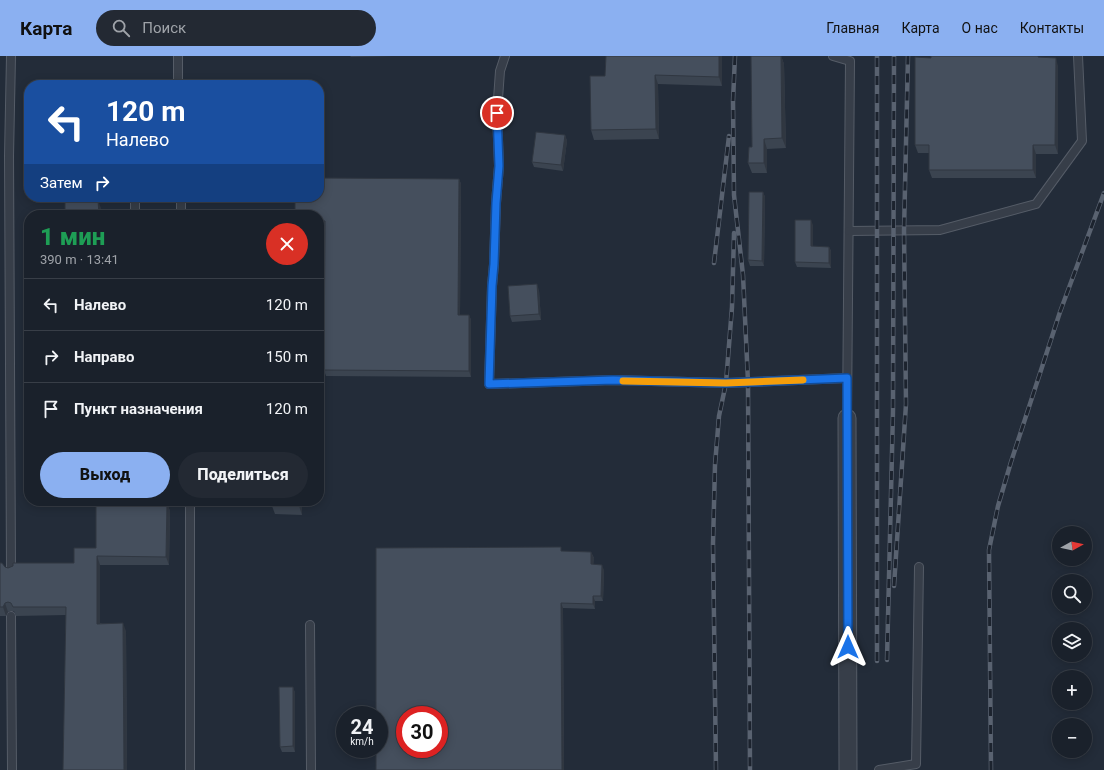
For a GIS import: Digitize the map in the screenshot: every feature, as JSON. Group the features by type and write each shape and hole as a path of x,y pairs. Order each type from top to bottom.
{"street":[{"path":"847,418 848,770"}],"lane":[{"path":"11,56 9,172 11,571"},
{"path":"178,56 178,80"},
{"path":"505,56 500,71 497,113 499,166 492,286 489,384 613,380 726,383 847,378"},
{"path":"833,56 850,61 847,418"},
{"path":"849,231 940,230 1036,204 1082,141 1078,56"},
{"path":"0,172 9,172"},
{"path":"190,506 190,770"},
{"path":"879,770 916,764 919,567"},
{"path":"11,616 12,770"},
{"path":"310,624 311,770"}],"building":[{"path":"606,56 719,56 719,77 655,75 656,129 591,130 590,76 605,76"},
{"path":"751,56 781,56 782,138 764,139 764,163 748,163 749,147 752,147"},
{"path":"931,56 1038,56 1056,58 1055,145 1033,145 1033,170 929,170 929,145 915,145 915,57 931,58"},
{"path":"536,132 565,135 561,165 532,162"},
{"path":"324,178 459,179 458,315 469,315 469,371 324,370 324,210 295,210 295,202 324,202"},
{"path":"749,192 763,192 762,261 748,260"},
{"path":"65,202 98,202 99,210 65,210"},
{"path":"795,220 811,220 811,246 829,247 829,263 795,262"},
{"path":"537,284 539,314 510,316 508,286"},
{"path":"96,506 167,506 166,557 97,556 97,624 123,623 124,770 63,770 66,607 13,607 11,603 8,602 5,603 3,607 0,607 0,563 8,568 13,566 13,563 74,563 74,548 96,548"},
{"path":"561,547 561,551 591,552 591,564 602,565 601,596 593,596 593,604 561,603 562,770 376,770 376,758 388,758 388,706 376,706 376,548"},
{"path":"279,687 293,687 293,746 280,747"}],"railway":[{"path":"735,56 733,101 734,195 743,275 748,382 750,770"},
{"path":"877,56 877,661"},
{"path":"887,660 893,411 894,56"},
{"path":"894,586 906,404 904,231 908,56"},
{"path":"714,263 729,136"},
{"path":"991,770 989,550 998,506 1011,462 1060,312 1104,193"},
{"path":"716,770 713,544 715,465 719,416 726,383 732,307 734,233"}],"slow traffic":[{"path":"623,381 726,383 803,380"}],"route":[{"path":"497,113 499,166 492,286 489,384 613,380 726,383 847,378 848,647"}]}
